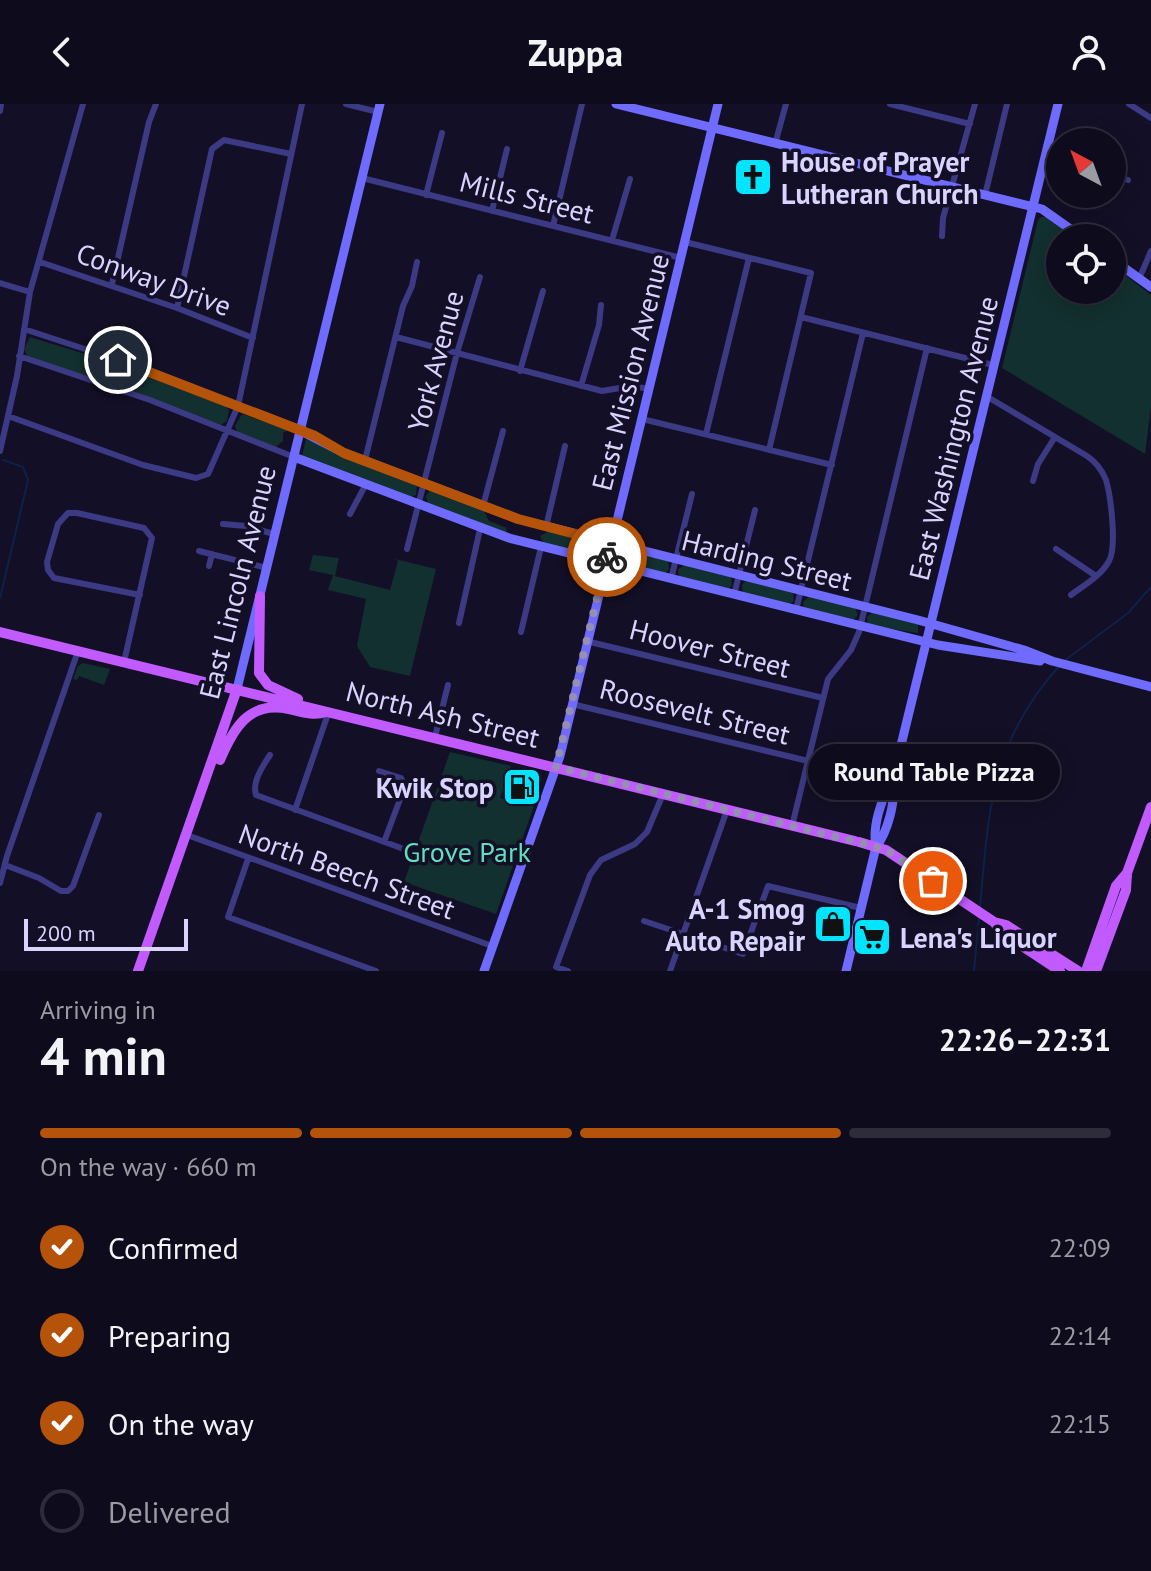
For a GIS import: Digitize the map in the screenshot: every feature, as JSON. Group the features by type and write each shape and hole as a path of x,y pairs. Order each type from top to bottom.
{"main road":[{"path":"616,104 1042,209 1063,224"},
{"name":"East Mission Avenue","path":"484,971 556,767 718,104"},
{"name":"East Washington Avenue","path":"1052,128 1058,104"},
{"name":"East Lincoln Avenue","path":"138,971 237,689 379,108"},
{"name":"East Washington Avenue","path":"846,971 876,847 875,835 884,794 892,782 1046,156"},
{"path":"1126,269 1151,287"},
{"name":"Harding Street","path":"301,431 365,460 546,527 864,607 1151,687"},
{"name":"Harding Street","path":"294,457 480,529 541,547 926,642 1052,661"},
{"path":"260,596 261,679 318,708"},
{"name":"North Ash Street","path":"0,632 886,850 991,920 1006,925 1078,971"},
{"path":"187,835 231,733 239,722 257,710 273,707 316,715 330,711"},
{"path":"1096,971 1126,890 1127,873 1151,807"},
{"path":"1086,971 1116,886 1127,873"},
{"name":"North Ash Street","path":"991,920 1001,932 1060,971"}],"street":[{"path":"0,111 1,104"},
{"path":"0,451 30,292 83,104"},
{"path":"112,284 149,122 156,104"},
{"path":"8,416 143,465 196,478 211,469 238,406 302,104"},
{"path":"346,104 379,108"},
{"path":"553,226 582,104"},
{"path":"775,144 786,104"},
{"path":"890,104 970,124"},
{"path":"942,236 943,218 975,104"},
{"path":"985,195 1007,104"},
{"path":"1129,104 1151,118"},
{"path":"426,195 442,133"},
{"path":"177,308 212,149 224,140 291,154"},
{"path":"492,211 507,149"},
{"name":"Mills Street","path":"362,178 681,258"},
{"path":"612,240 630,179"},
{"path":"685,242 811,273 769,450"},
{"path":"1139,279 1151,251"},
{"path":"706,434 749,258"},
{"name":"Conway Drive","path":"40,262 112,284 253,338"},
{"path":"365,460 417,262"},
{"name":"York Avenue","path":"407,549 457,353 480,277"},
{"path":"0,283 30,292"},
{"path":"520,371 543,291"},
{"path":"581,386 599,325 601,305"},
{"path":"801,317 993,365"},
{"name":"Harding Street","path":"24,329 118,360 301,431"},
{"path":"796,610 863,333"},
{"path":"396,337 602,391 632,386 649,389"},
{"path":"792,826 831,674 851,650 860,626 927,348"},
{"name":"Harding Street","path":"19,356 150,400 294,457"},
{"path":"986,396 1092,459 1106,479 1113,548 1107,564 1071,595"},
{"path":"642,419 832,465"},
{"path":"483,506 503,431"},
{"path":"1033,481 1038,464 1055,437"},
{"path":"546,527 565,446"},
{"path":"350,514 366,484"},
{"path":"671,579 692,494"},
{"path":"734,595 755,510"},
{"path":"124,662 140,595 153,540 148,531 77,513 68,513 60,519 47,562 54,578 140,595"},
{"path":"223,524 246,526 274,534"},
{"path":"459,623 480,529"},
{"path":"521,632 541,547"},
{"path":"1056,549 1096,576"},
{"path":"199,551 267,568"},
{"path":"209,566 212,554"},
{"name":"Hoover Street","path":"586,641 823,698"},
{"path":"0,883 78,651"},
{"path":"435,737 448,685"},
{"name":"Roosevelt Street","path":"572,704 808,761"},
{"path":"295,810 330,711"},
{"path":"270,755 261,769 254,790 256,795 412,852"},
{"path":"379,771 401,778 405,786 384,842"},
{"path":"568,971 556,967 590,875 601,860 642,839 652,825 663,794"},
{"path":"670,971 727,810"},
{"path":"5,865 39,878 61,891 68,891 73,886 99,815"},
{"name":"North Beech Street","path":"187,835 492,946"},
{"path":"248,859 228,915 231,920 376,971"},
{"path":"644,921 743,954 768,886 861,908"}],"green space":[{"path":"1047,217 1056,224 1046,224 1046,304 1126,304 1126,276 1151,295 1151,407 1145,454 1002,368 1038,220"},
{"path":"30,337 98,358 225,406 229,410 227,421 221,425 27,356 24,349"},
{"path":"242,414 288,430 283,433 283,441 276,447 237,432 235,426"},
{"path":"306,439 417,485 416,495 411,497 302,456"},
{"path":"430,490 483,509 489,521 507,528 509,536 428,505 426,496"},
{"path":"549,531 597,543 600,550 594,555 544,544 540,536"},
{"path":"619,549 668,561 669,569 666,573 616,560"},
{"path":"313,555 339,558 335,576 390,590 398,561 395,559 436,569 410,676 370,667 357,646 366,599 328,590 333,575 309,570"},
{"path":"685,565 731,577 732,585 729,589 679,577 678,569"},
{"path":"746,581 793,593 794,601 790,604 743,593 742,585"},
{"path":"810,596 855,608 858,615 852,621 804,607 803,602"},
{"path":"873,612 918,624 918,633 868,625 867,617"},
{"path":"83,663 110,669 104,685 79,676 77,680 73,679 78,666"},
{"name":"Grove Park","path":"450,752 511,766 500,798 534,806 496,914 404,882"}],"waterway":[{"path":"0,598 28,480 23,467 3,460"},
{"path":"1064,661 1128,613 1151,587"},
{"path":"980,907 991,808 1006,750 1019,722 1060,665"},
{"path":"974,971 979,918"}],"way so far":[{"path":"607,557 556,767 886,850 933,881"}],"place":[{"name":"House of Prayer Lutheran Church","path":"753,177"},
{"name":"Kwik Stop","path":"522,787"},
{"name":"Round Table Pizza","path":"933,881"},
{"name":"A-1 Smog Auto Repair","path":"833,924"},
{"name":"Lena's Liquor","path":"872,937"}],"route":[{"path":"118,360 315,436 344,453 518,519 610,543 607,557"}]}
